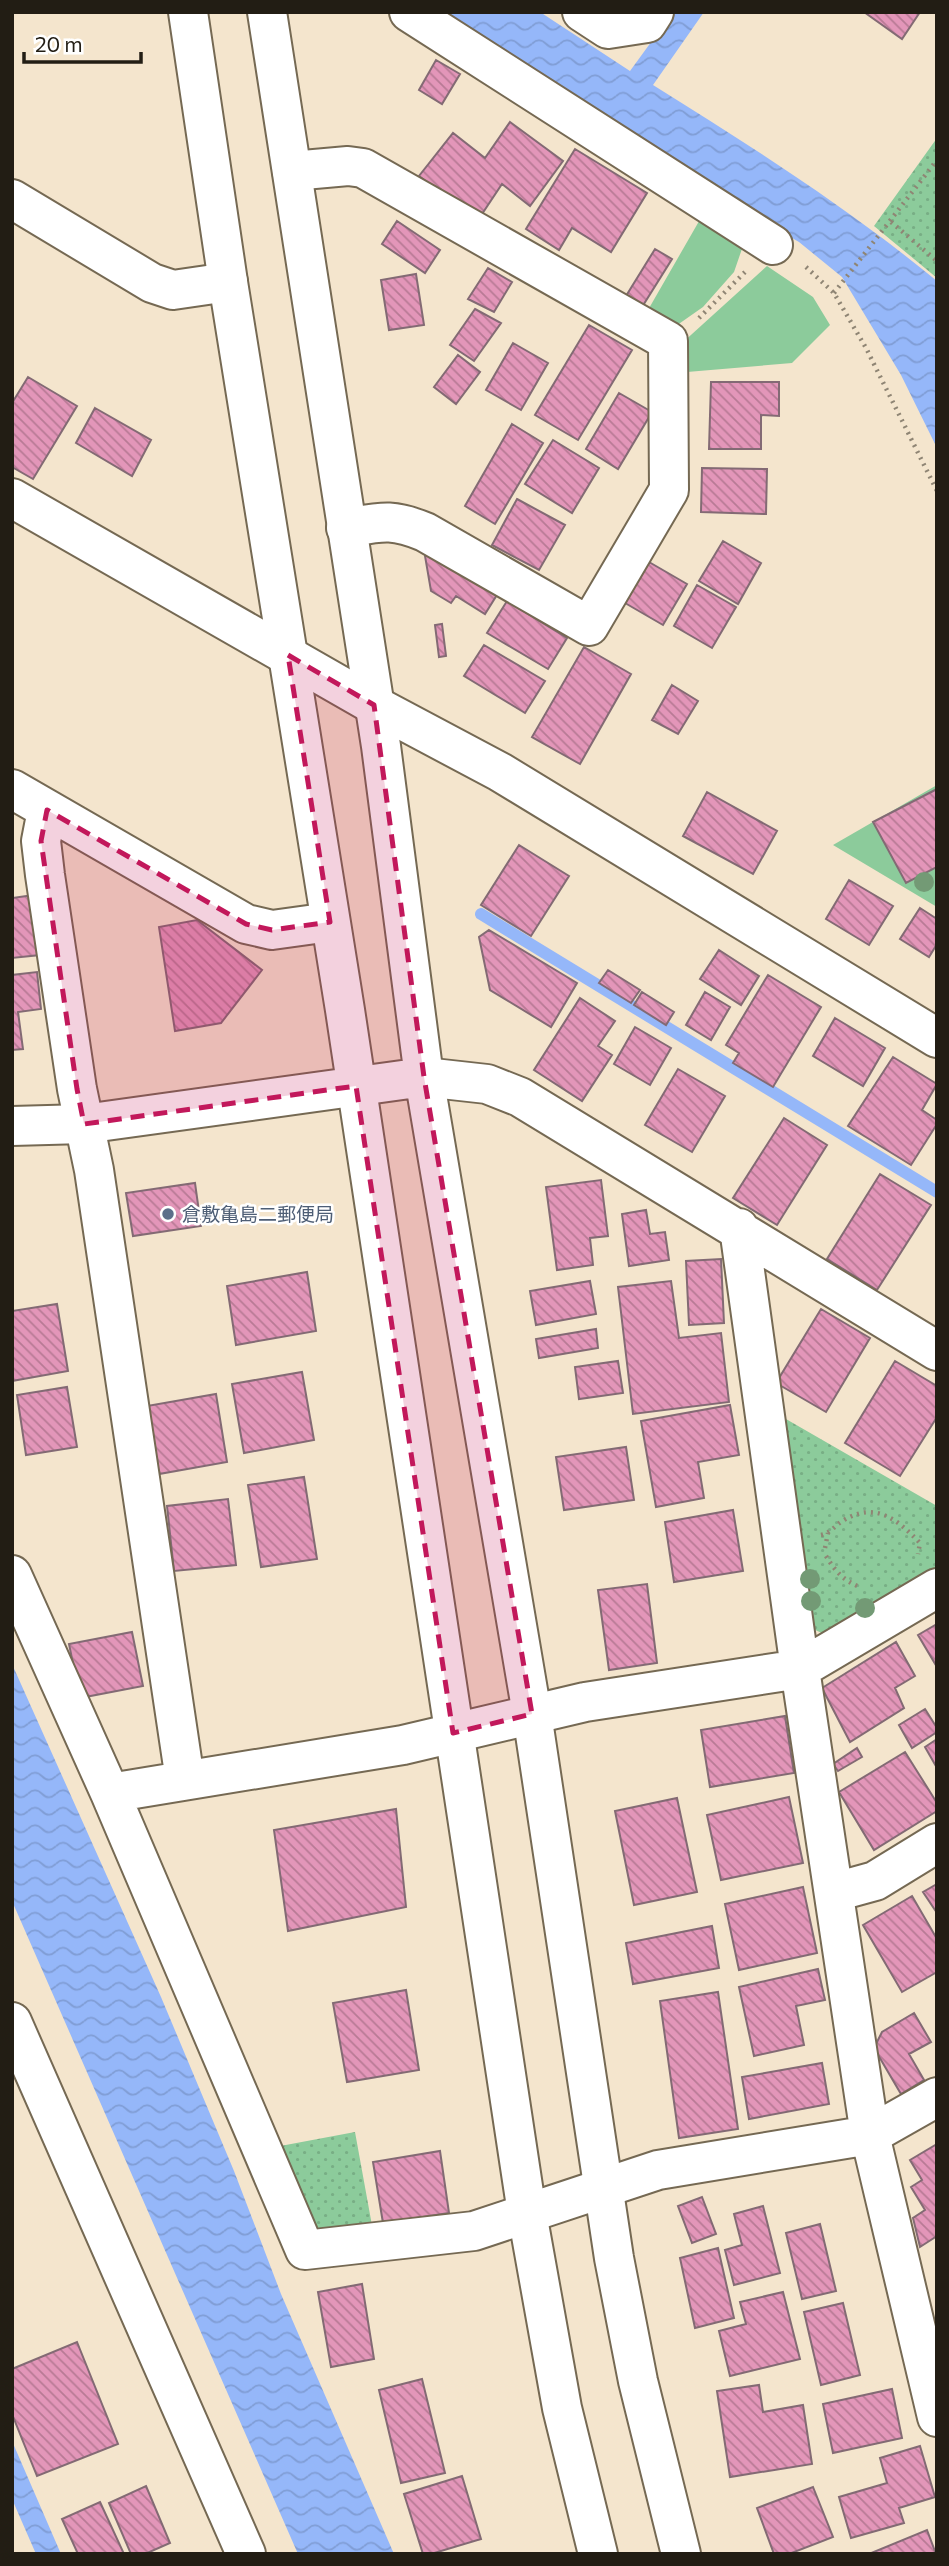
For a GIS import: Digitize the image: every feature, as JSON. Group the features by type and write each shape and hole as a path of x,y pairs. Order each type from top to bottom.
{"street":[{"path":"188,12 228,282 356,1086 527,2213 562,2408 598,2554"},
{"path":"267,12 374,705 424,1077 533,1714 614,2258 638,2382 681,2554"},
{"path":"409,12 773,245"},
{"path":"582,12 608,29 647,23 654,12"},
{"path":"292,171 348,166 363,168 668,341 669,490 589,626 425,532 401,522 386,521 346,528"},
{"path":"12,199 152,283 173,290 228,282"},
{"path":"12,498 374,705 500,772 937,1038"},
{"path":"12,789 246,924 272,930 330,922"},
{"path":"47,810 41,841 28,876 94,1170 185,1780"},
{"path":"12,1126 84,1124 424,1077 487,1084 520,1097 937,1351"},
{"path":"739,1228 800,1669 870,2135 931,2365 937,2417"},
{"path":"12,1575 110,1793 305,2250 474,2231 658,2170 870,2135 937,2097"},
{"path":"110,1793 403,1745 585,1702 800,1669 926,1576"},
{"path":"835,1892 875,1881 937,1843"},
{"path":"12,2022 246,2554"}],"path":[{"path":"937,160 834,293 866,348 937,491"},
{"path":"891,222 937,261"},
{"path":"668,341 690,326 773,245"},
{"path":"782,1541 828,1534 842,1521 858,1514 881,1513 899,1522 920,1543 926,1576"},
{"path":"828,1534 824,1553 835,1571 850,1583 865,1588"}],"highlighted area":[{"path":"288,655 374,705 424,1077 532,1714 453,1733 356,1086 84,1124 77,1089 41,841 47,810 246,924 272,930 330,922"}],"green space":[{"path":"937,138 937,278 874,226"},
{"path":"702,216 744,243 734,272 703,307 673,328 648,310"},
{"path":"767,266 813,297 830,325 792,363 687,372 681,344"},
{"path":"937,785 937,907 833,845"},
{"path":"779,1415 937,1506 937,1569 826,1635 811,1628"},
{"path":"355,2132 373,2231 321,2238 275,2147"}],"water":[{"path":"438,12 540,12 630,71 673,12 704,12 653,85 834,203 937,281 937,448 901,375 842,277 799,242 729,202"},
{"path":"12,1664 161,1997 234,2171 281,2294 394,2554 298,2554 12,1901"},
{"path":"12,2441 61,2554 36,2554 12,2499"}],"building":[{"path":"864,12 920,12 902,39"},
{"path":"436,60 460,74 442,104 419,90"},
{"path":"510,122 563,161 530,206 502,184 478,220 419,176 453,133 485,158"},
{"path":"575,149 647,193 611,252 572,228 559,250 526,229"},
{"path":"397,221 440,250 425,273 382,244"},
{"path":"655,249 672,259 642,307 626,296"},
{"path":"488,268 512,282 494,312 468,299"},
{"path":"416,274 424,325 389,330 381,280"},
{"path":"475,309 501,323 474,361 450,345"},
{"path":"589,325 632,350 578,440 535,415"},
{"path":"513,343 548,363 521,410 486,390"},
{"path":"458,355 480,372 456,404 434,387"},
{"path":"28,377 77,406 33,479 12,467 12,403"},
{"path":"711,382 779,382 779,416 761,415 761,449 709,449"},
{"path":"619,393 652,412 618,469 586,449"},
{"path":"95,408 151,440 132,476 76,443"},
{"path":"512,424 543,443 495,524 465,506"},
{"path":"553,440 599,468 572,513 525,484"},
{"path":"702,468 767,469 766,514 701,512"},
{"path":"517,499 565,525 539,570 492,545"},
{"path":"723,541 761,563 738,604 699,581"},
{"path":"429,547 500,590 485,614 456,596 451,603 431,591 425,556"},
{"path":"649,562 687,584 663,625 625,603"},
{"path":"697,585 736,607 712,648 674,626"},
{"path":"507,601 567,638 548,669 487,633"},
{"path":"442,624 446,656 439,657 435,625"},
{"path":"484,645 545,681 525,713 464,676"},
{"path":"584,647 631,674 580,764 532,737"},
{"path":"672,685 698,701 678,734 652,720"},
{"path":"937,789 937,867 906,883 873,822"},
{"path":"707,792 777,831 753,874 683,836"},
{"path":"519,845 569,876 531,936 481,905"},
{"path":"849,880 893,906 869,945 826,919"},
{"path":"34,895 40,955 12,958 12,898"},
{"path":"920,908 937,919 937,944 929,957 900,939"},
{"path":"197,920 262,970 221,1023 175,1031 159,927"},
{"path":"489,930 577,983 551,1027 490,990 479,937"},
{"path":"719,950 759,976 741,1005 700,979"},
{"path":"608,970 640,990 631,1003 599,983"},
{"path":"37,972 41,1009 18,1012 23,1049 12,1050 12,975"},
{"path":"768,975 821,1007 773,1087 733,1063 739,1053 726,1045"},
{"path":"642,992 674,1012 666,1025 634,1005"},
{"path":"705,992 730,1007 711,1040 686,1025"},
{"path":"580,998 615,1021 598,1046 612,1055 582,1101 534,1070"},
{"path":"835,1018 885,1048 863,1086 813,1056"},
{"path":"635,1027 671,1048 650,1085 614,1064"},
{"path":"893,1057 937,1084 922,1110 937,1120 937,1124 911,1165 848,1126"},
{"path":"678,1069 725,1096 692,1152 645,1125"},
{"path":"784,1118 827,1145 777,1225 733,1198"},
{"path":"880,1174 931,1205 877,1290 827,1259"},
{"path":"601,1180 608,1236 590,1238 593,1265 557,1270 546,1187"},
{"path":"195,1183 201,1226 133,1236 126,1193"},
{"path":"646,1210 650,1234 665,1232 669,1260 629,1266 622,1214"},
{"path":"721,1259 724,1323 689,1325 686,1261"},
{"path":"307,1272 316,1331 236,1345 227,1286"},
{"path":"590,1281 596,1314 536,1325 530,1291"},
{"path":"671,1281 679,1338 721,1333 729,1402 633,1414 618,1287"},
{"path":"57,1304 68,1371 12,1381 12,1311"},
{"path":"821,1309 870,1338 826,1412 776,1383"},
{"path":"596,1329 598,1348 539,1358 536,1339"},
{"path":"618,1361 623,1393 579,1399 575,1367"},
{"path":"895,1361 937,1386 937,1417 900,1476 845,1443"},
{"path":"302,1372 314,1440 244,1453 232,1384"},
{"path":"67,1387 77,1447 26,1455 17,1395"},
{"path":"216,1394 227,1462 159,1474 147,1406"},
{"path":"730,1405 739,1455 698,1462 704,1498 656,1507 641,1421"},
{"path":"626,1447 634,1500 564,1510 556,1457"},
{"path":"304,1477 317,1559 261,1567 248,1485"},
{"path":"228,1499 236,1565 174,1571 167,1506"},
{"path":"733,1510 743,1571 674,1582 665,1522"},
{"path":"647,1584 657,1663 609,1670 598,1590"},
{"path":"937,1624 937,1667 918,1635"},
{"path":"132,1632 143,1686 80,1698 69,1644"},
{"path":"896,1642 915,1676 895,1688 904,1708 850,1742 822,1688"},
{"path":"925,1709 937,1732 912,1748 899,1725"},
{"path":"785,1716 794,1773 710,1787 701,1730"},
{"path":"937,1739 937,1768 925,1747"},
{"path":"857,1748 862,1757 838,1771 833,1764"},
{"path":"905,1752 937,1803 937,1811 874,1850 839,1792"},
{"path":"789,1797 803,1863 721,1880 707,1815"},
{"path":"677,1798 697,1892 634,1905 615,1811"},
{"path":"396,1809 406,1907 288,1931 274,1830"},
{"path":"937,1884 937,1913 923,1892"},
{"path":"803,1887 817,1953 739,1970 725,1904"},
{"path":"912,1896 937,1939 937,1972 902,1992 863,1925"},
{"path":"712,1926 719,1968 633,1984 626,1943"},
{"path":"818,1969 825,2000 796,2006 804,2045 754,2056 739,1987"},
{"path":"406,1990 419,2070 347,2082 333,2003"},
{"path":"718,1992 738,2129 679,2138 660,2001"},
{"path":"914,2013 931,2042 909,2054 924,2080 901,2094 874,2048 882,2032"},
{"path":"822,2063 829,2104 749,2119 742,2077"},
{"path":"937,2144 937,2236 920,2247 913,2218 925,2210 911,2187 922,2180 910,2160"},
{"path":"440,2151 449,2213 383,2223 373,2162"},
{"path":"702,2197 716,2234 692,2243 678,2206"},
{"path":"763,2206 780,2273 734,2285 725,2250 742,2245 734,2214"},
{"path":"820,2224 836,2291 802,2299 786,2233"},
{"path":"718,2248 734,2318 695,2328 680,2258"},
{"path":"362,2284 374,2359 331,2367 318,2292"},
{"path":"783,2292 800,2359 730,2376 719,2331 746,2324 740,2302"},
{"path":"843,2303 860,2375 821,2385 804,2312"},
{"path":"77,2342 118,2444 37,2476 12,2414 12,2369"},
{"path":"422,2379 445,2473 401,2483 379,2390"},
{"path":"759,2385 763,2412 803,2405 812,2464 730,2477 717,2391"},
{"path":"892,2389 902,2438 833,2453 823,2404"},
{"path":"920,2446 935,2497 899,2508 904,2523 851,2538 839,2497 887,2483 880,2458"},
{"path":"462,2476 481,2539 423,2554 404,2494"},
{"path":"146,2486 170,2543 145,2554 131,2554 109,2503"},
{"path":"813,2487 833,2537 789,2554 774,2554 757,2508"},
{"path":"100,2502 124,2554 78,2554 62,2519"},
{"path":"927,2530 936,2554 869,2554"}],"waterway":[{"path":"481,914 937,1192"}],"place":[{"name":"倉敷亀島二郵便局","path":"168,1214"}]}
